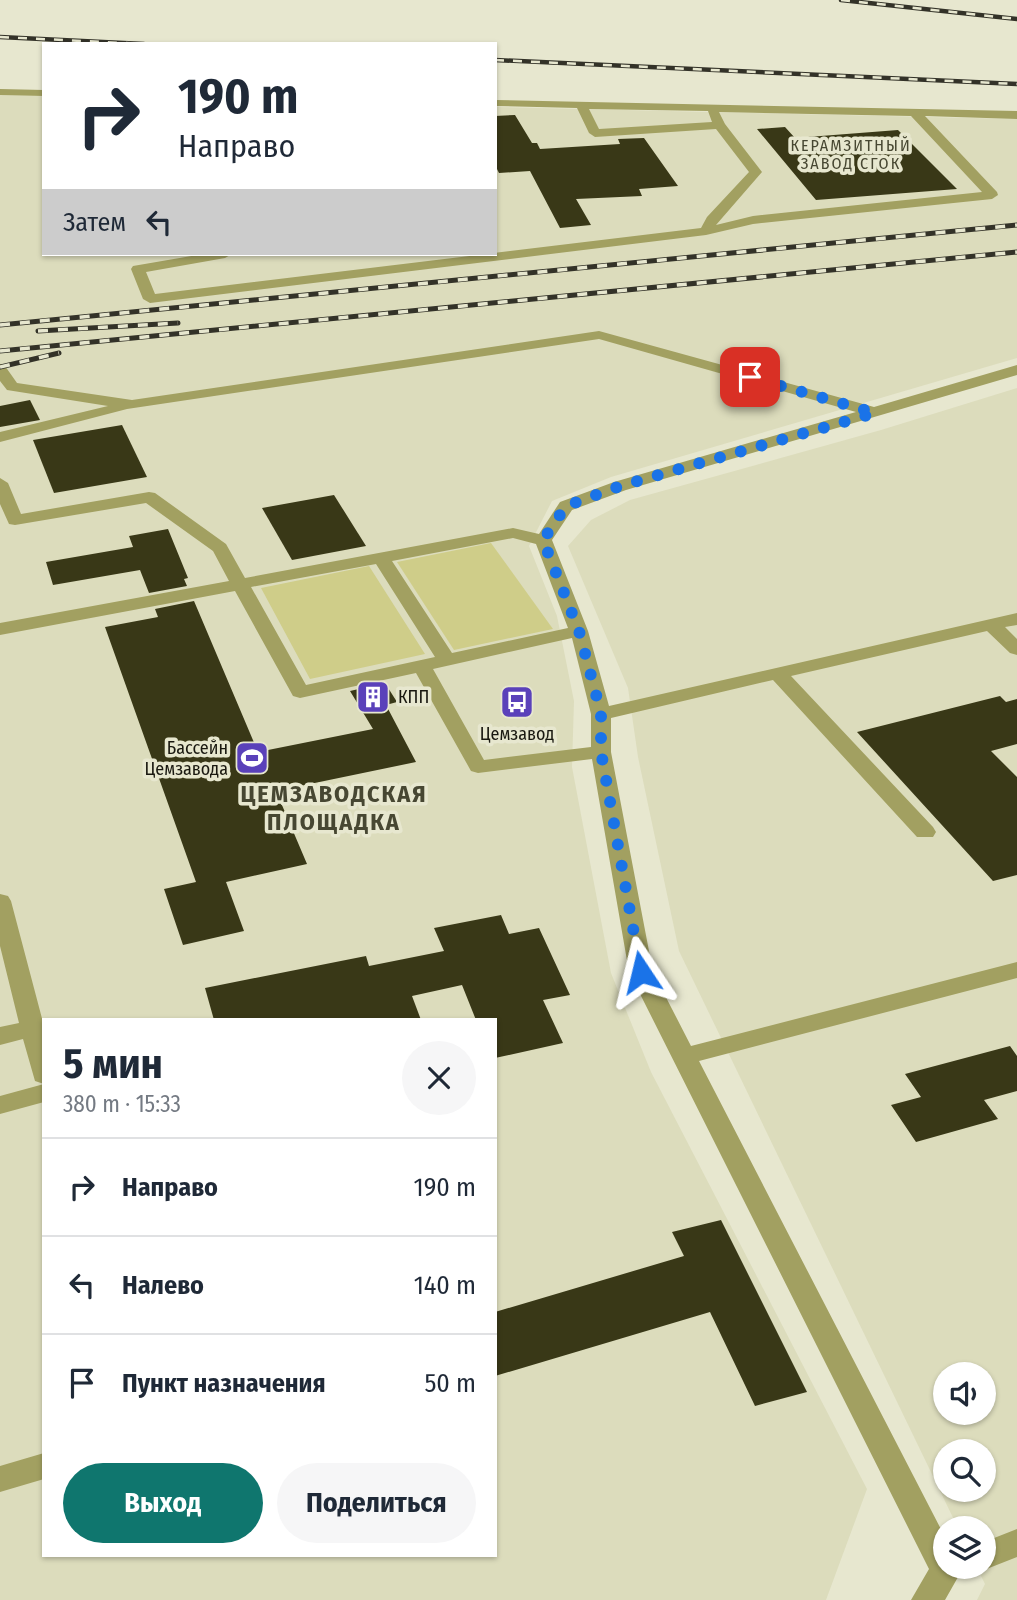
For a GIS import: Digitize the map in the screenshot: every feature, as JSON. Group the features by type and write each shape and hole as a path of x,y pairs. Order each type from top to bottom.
{"street":[{"path":"0,92 42,93"},
{"path":"497,103 1017,115"},
{"path":"581,105 595,133 719,125"},
{"path":"706,231 712,220 756,172 719,125 712,108"},
{"path":"213,256 138,269 150,299 706,231 753,220 992,195 915,113"},
{"path":"0,437 132,405 599,335 875,413"},
{"path":"0,369 6,389 132,405"},
{"path":"543,540 566,506 620,486 1017,370"},
{"path":"0,483 15,520 149,497 220,548 300,692 579,631"},
{"path":"0,629 513,533 543,540"},
{"path":"543,540 579,631 601,713 601,752 641,972 933,1533"},
{"path":"380,557 446,659"},
{"path":"601,713 1017,619"},
{"path":"991,625 1017,649"},
{"path":"421,665 478,767 601,752"},
{"path":"777,673 925,832"},
{"path":"0,901 42,1067"},
{"path":"684,1056 1017,970"},
{"path":"0,1036 32,1028"},
{"path":"0,1105 42,1094"},
{"path":"0,1479 42,1467"},
{"path":"996,1551 1017,1543"},
{"path":"927,1600 943,1579"}],"shaded area":[{"path":"0,95 42,96 42,256 497,256 497,107 1017,119 1017,358 611,477 552,501 529,546 557,616 574,701 572,767 611,973 651,1072 867,1489 826,1600 0,1600"},
{"path":"1017,388 1017,1600 977,1600 985,1584 982,1579 996,1579 996,1516 952,1516 945,1502 996,1502 996,1439 933,1439 933,1476 679,951 638,757 628,688 568,546 591,520 630,500 881,430"},
{"path":"491,543 553,629 454,650 397,562"},
{"path":"369,566 425,654 310,679 261,588"}],"building":[{"path":"515,115 532,143 537,143 540,149 620,144 618,139 644,138 678,186 639,189 642,196 576,199 591,225 560,228 530,171 499,173 497,116"},
{"path":"785,127 795,138 898,130 957,189 816,200 757,129"},
{"path":"30,400 40,420 0,427 0,406"},
{"path":"122,425 147,477 54,493 33,440"},
{"path":"334,495 366,546 292,560 262,508"},
{"path":"168,529 188,578 184,579 187,586 149,593 140,570 53,585 46,562 133,547 129,536"},
{"path":"194,601 258,752 373,729 350,691 385,683 397,702 386,705 416,762 276,791 307,864 226,882 244,931 183,945 164,889 196,882 105,627 158,617 155,609"},
{"path":"1000,696 1006,702 1017,699 1017,744 991,751 1017,777 1017,875 993,881 857,732"},
{"path":"501,915 509,934 539,928 570,995 543,1000 563,1043 497,1058 497,1018 475,1018 462,985 412,996 420,1018 213,1018 205,988 366,956 369,966 444,951 434,928"},
{"path":"1010,1046 1017,1056 1017,1091 984,1100 998,1119 916,1142 891,1105 921,1097 905,1074"},
{"path":"721,1220 807,1392 755,1406 710,1312 497,1375 497,1311 684,1256 672,1232"}],"railway":[{"path":"841,0 1017,19"},
{"path":"0,37 103,42"},
{"path":"497,60 1017,84"},
{"path":"0,325 1017,225"},
{"path":"0,351 1017,252"},
{"path":"38,331 178,323"},
{"path":"0,367 59,353"}],"place":[{"name":"КПП","path":"373,697"},
{"name":"Цемзавод","path":"517,702"},
{"name":"Бассейн Цемзавода","path":"252,758"}],"district":[{"name":"КЕРАМЗИТНЫЙ ЗАВОД СГОК","path":"851,154"},
{"name":"ЦЕМЗАВОДСКАЯ ПЛОЩАДКА","path":"334,808"}],"route":[{"path":"641,972 601,752 601,713 579,631 543,540 566,506 620,486 875,413 750,377"}]}
